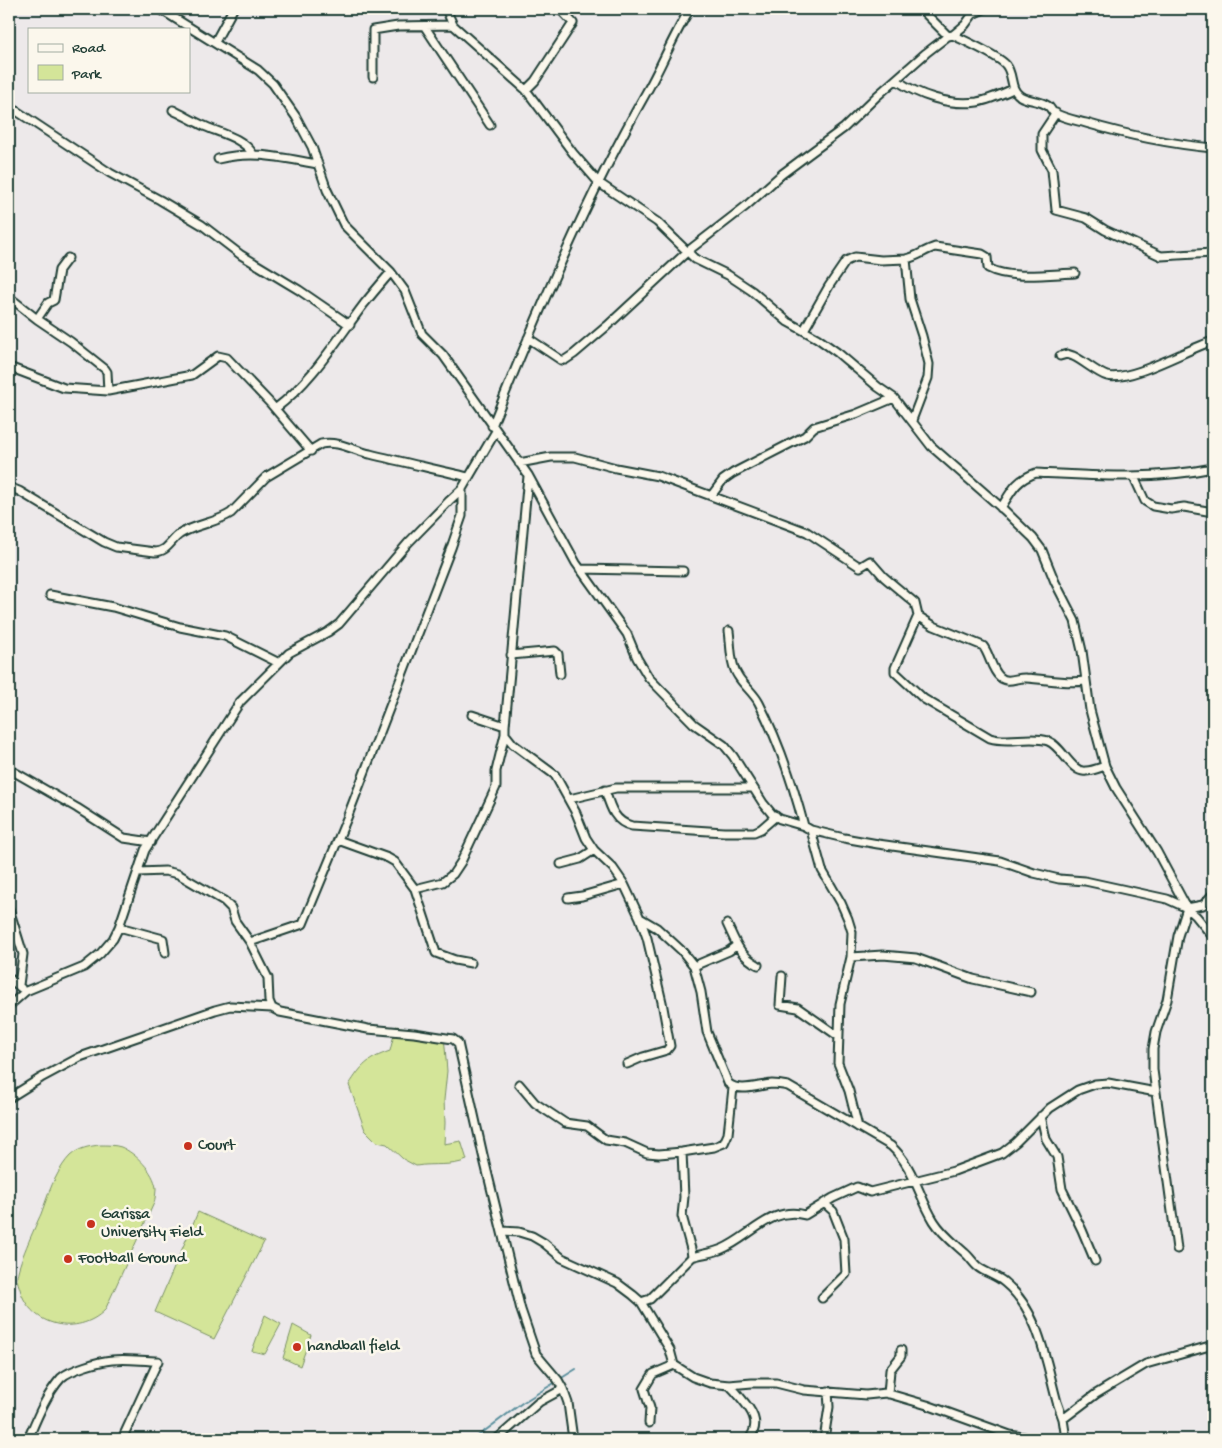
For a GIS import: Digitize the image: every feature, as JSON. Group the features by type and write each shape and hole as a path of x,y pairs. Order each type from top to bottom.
{"street":[{"path":"160,9 258,70 273,84 296,117 312,147 330,197 344,225 391,272 405,292 422,334 443,356 528,475 580,569 627,634 649,678 694,724 724,745 763,803 776,816 811,830 878,844 1000,861 1034,873 1059,879 1085,881 1158,897 1187,908 1203,905 1213,894"},
{"path":"215,42 233,9"},
{"path":"446,9 452,26 526,90 573,153 599,182 658,222 695,259 728,275 752,291 788,322 838,352 878,387 894,398 931,446 1033,538 1042,550 1054,582 1075,621 1082,651 1090,710 1104,766 1157,852 1187,908 1213,936"},
{"path":"526,90 535,81 573,23 560,9"},
{"path":"9,1006 26,991 84,967 100,954 113,939 119,928 145,850 240,702 289,653 339,624 408,543 462,489 494,428 555,273 633,113 664,58 676,31 690,9"},
{"path":"921,9 951,36 995,56 1006,65 1011,75 1013,89 1026,99 1049,106 1056,113 1100,127 1178,145 1213,148"},
{"path":"528,338 558,359 565,360 608,326 688,251 746,206 782,174 844,128 926,52 965,26 973,14 984,9"},
{"path":"373,77 373,30 398,26 452,26"},
{"path":"425,27 490,125"},
{"path":"896,80 906,87 933,98 958,103 977,102 1013,89"},
{"path":"9,106 110,173 202,225 241,255 299,290 350,325"},
{"path":"173,110 237,140 250,149 253,154"},
{"path":"1056,113 1042,134 1042,150 1052,170 1056,210 1086,218 1105,230 1161,256 1213,253"},
{"path":"218,159 232,155 253,154 318,164"},
{"path":"804,330 829,286 846,261 854,257 881,260 906,259 915,257 935,247 982,254 987,257 988,268 1000,272 1031,275 1075,273"},
{"path":"37,319 48,304 54,300 59,270 68,258"},
{"path":"906,259 910,300 929,364 928,378 912,420"},
{"path":"275,409 293,395 327,356 391,272"},
{"path":"9,297 105,369 107,372 108,391"},
{"path":"1060,356 1067,354 1108,376 1120,376 1147,370 1213,341"},
{"path":"9,367 64,388 108,391 192,375 218,356 222,356 227,358 275,409 311,452"},
{"path":"711,496 723,480 732,473 805,436 814,427 856,414 894,398"},
{"path":"9,488 19,491 116,547 160,552 181,533 232,513 266,477 322,444 330,443 368,454 468,477"},
{"path":"519,463 551,457 575,457 616,468 658,476 807,532 860,567 870,561 884,577 915,603 918,616 894,668 924,699 990,738 999,741 1033,739 1048,741 1058,747 1076,768 1081,771 1086,772 1104,766"},
{"path":"1001,508 1014,488 1024,478 1036,473 1134,477 1184,474 1213,468"},
{"path":"415,889 448,879 461,862 496,787 496,771 505,730 528,475"},
{"path":"1134,477 1145,501 1153,506 1171,509 1184,507 1213,512"},
{"path":"250,942 303,924 338,840 451,548 462,516 462,489"},
{"path":"580,569 683,571"},
{"path":"50,595 113,607 180,627 225,636 279,663"},
{"path":"918,616 934,626 983,646 996,673 1005,680 1027,678 1062,683 1086,681"},
{"path":"729,631 737,676 758,700 773,733 787,770 804,826"},
{"path":"511,655 556,650 560,674"},
{"path":"472,715 505,730 514,744 555,774 569,799 586,838 624,884 640,918 647,938 670,1046 667,1050 627,1064"},
{"path":"9,769 77,808 124,838 151,842"},
{"path":"569,799 616,788 753,788"},
{"path":"605,790 612,811 625,824 632,826 754,832 761,829 776,816"},
{"path":"811,830 822,870 841,902 852,932 851,957 840,1004 838,1063 849,1091 858,1127"},
{"path":"338,840 395,862 415,889 436,954 470,963"},
{"path":"561,864 580,859 594,850"},
{"path":"138,872 165,871 178,874 215,894 231,908 236,921 250,942 268,978 269,1001 272,1008"},
{"path":"568,898 624,884"},
{"path":"1177,1249 1153,1070 1153,1049 1156,1032 1167,1000 1178,936 1187,908"},
{"path":"9,909 23,954 18,986"},
{"path":"640,918 657,928 682,951 694,966 701,992 707,1032 728,1083 733,1088"},
{"path":"727,924 742,954 758,965"},
{"path":"119,928 163,939 165,953"},
{"path":"694,966 729,951 737,945"},
{"path":"851,957 883,955 916,958 973,978 1031,992"},
{"path":"782,976 780,1004 798,1008 838,1036"},
{"path":"9,978 26,991"},
{"path":"9,1098 40,1078 80,1057 230,1006 272,1008 280,1012 368,1029 453,1039 458,1043 521,1310 536,1354 558,1380 563,1390 571,1421 573,1439"},
{"path":"641,1302 654,1296 692,1257 723,1249 763,1222 786,1214 797,1213 805,1215 857,1186 870,1192 954,1171 1002,1153 1016,1142 1050,1108 1071,1095 1095,1084 1108,1083 1156,1092"},
{"path":"519,1084 535,1103 553,1117 565,1123 587,1126 606,1140 625,1143 647,1153 659,1154 714,1147 724,1143 728,1134 733,1088"},
{"path":"733,1088 774,1084 788,1086 891,1146 902,1156 934,1222 953,1244 977,1266 1004,1282 1022,1302 1039,1339 1063,1420 1066,1439"},
{"path":"1042,1116 1046,1139 1057,1158 1062,1190 1082,1230 1095,1262"},
{"path":"682,1152 684,1197 682,1216 692,1257"},
{"path":"822,1298 846,1274 844,1239 833,1211 824,1203"},
{"path":"502,1231 518,1232 532,1236 562,1258 617,1283 641,1302 670,1350 674,1365 693,1378 728,1386 776,1383 804,1390 866,1395 888,1394 926,1405 1010,1435 1036,1439"},
{"path":"1063,1420 1096,1394 1146,1364 1213,1345"},
{"path":"888,1394 890,1370 901,1356 901,1350"},
{"path":"28,1439 38,1416 62,1377 80,1368 111,1360 158,1361 122,1439"},
{"path":"649,1423 650,1408 644,1389 653,1374 674,1365"},
{"path":"728,1386 751,1411 756,1423 749,1439"},
{"path":"497,1439 539,1402 563,1390"},
{"path":"824,1439 829,1407 828,1391"}],"green space":[{"path":"396,1026 444,1035 447,1071 444,1100 444,1144 461,1141 467,1160 448,1164 416,1166 403,1159 387,1144 377,1142 365,1130 349,1085 366,1064 390,1051"},
{"name":"Garissa University Field","path":"101,1145 121,1147 143,1163 152,1175 156,1188 154,1203 105,1310 94,1318 82,1323 56,1324 34,1312 25,1302 17,1278 18,1272 50,1189 63,1165 77,1151"},
{"path":"198,1212 264,1242 214,1339 155,1312"},
{"name":"handball field","path":"265,1315 281,1324 265,1354 252,1351"},
{"name":"handball field","path":"293,1325 311,1335 300,1366 283,1358"}],"waterway":[{"path":"560,1379 576,1369"},
{"path":"474,1439 522,1403 556,1382"}],"place":[{"name":"Court","path":"188,1146"},
{"name":"Garissa University Field","path":"91,1224"},
{"name":"Football Ground","path":"68,1259"},
{"name":"handball field","path":"297,1347"}]}
